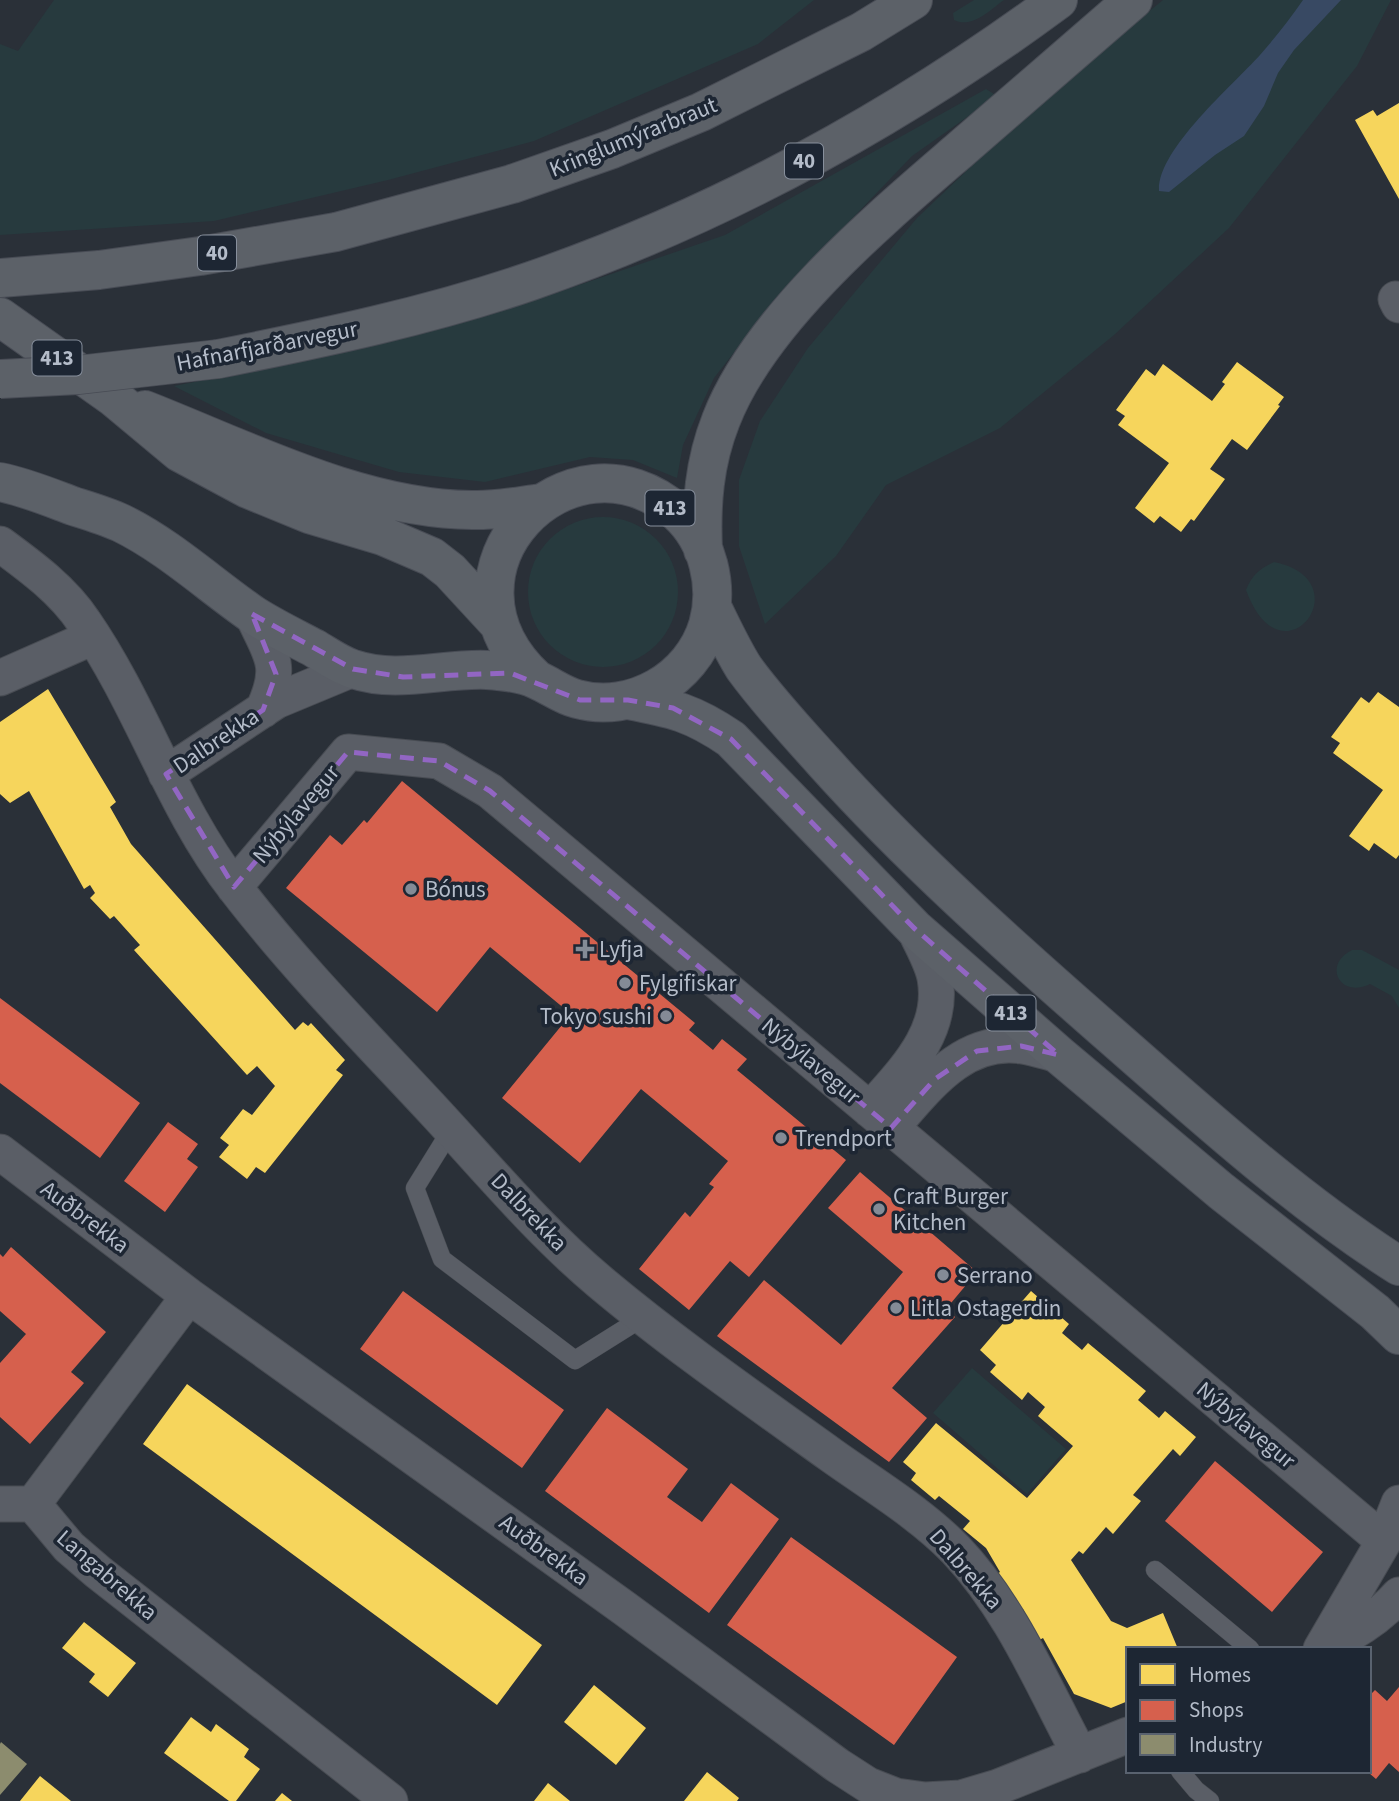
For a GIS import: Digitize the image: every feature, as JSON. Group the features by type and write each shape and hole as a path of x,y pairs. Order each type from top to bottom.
{"main road":[{"name":"Kringlumýrarbraut","path":"0,278 99,270 200,256 335,232 512,184 612,149 701,112 787,71 913,0"},
{"name":"Hafnarfjarðarvegur","path":"0,379 78,375 218,359 396,321 529,282 690,219 789,169 924,94 1058,0"},
{"path":"704,550 701,510 710,450 722,417 740,383 777,328 819,280 873,228 1133,0"},
{"name":"413","path":"1,318 113,397 179,452 248,489 309,514 402,543 432,557 450,571 498,622"},
{"name":"413","path":"113,397 333,484 402,503 474,510 541,503"},
{"path":"0,482 120,523 190,568 252,614 353,670 403,677 485,670 536,679"},
{"name":"413","path":"602,484 643,492 679,514 704,550 710,568 712,607 701,643 678,673 663,685 628,699 596,702 580,700 536,679 517,660 503,636 498,622 495,594 498,565 514,530 541,503 560,493 580,486 602,484"},
{"name":"413","path":"712,607 743,666 776,709 850,791 954,897 1175,1091 1286,1183 1368,1246 1399,1266"},
{"name":"413","path":"628,699 673,708 708,723 731,739 914,928 1059,1055 1221,1191 1375,1312 1399,1335"}],"street":[{"path":"0,544 37,571 83,619 120,683 166,774"},
{"path":"252,614 276,674 263,710"},
{"path":"0,678 93,637"},
{"name":"Dalbrekka","path":"353,670 276,701 166,774 199,836 234,887 300,965 538,1225 642,1318 907,1509 956,1550 982,1580 1003,1611 1080,1755"},
{"name":"Nýbýlavegur","path":"234,887 348,752 439,761 490,791 1384,1541"},
{"path":"881,1119 929,1032 936,1005 935,977 914,928"},
{"path":"881,1119 958,1059 977,1051 998,1046 1021,1046 1059,1055"},
{"name":"Auðbrekka","path":"0,1152 189,1296 867,1785 896,1796 925,1800 961,1798 998,1787 1126,1736"},
{"name":"Langabrekka","path":"189,1296 16,1504 98,1572 390,1801"},
{"path":"1322,1647 1384,1541 1399,1503"},
{"path":"1325,1647 1357,1631 1384,1612 1399,1595"}],"lane":[{"path":"451,1130 415,1188 442,1259 575,1360 642,1318"},
{"path":"1155,1570 1248,1647"},
{"path":"1183,1773 1196,1790 1210,1801"}],"highlighted area":[{"path":"252,614 353,669 403,677 510,673 580,700 628,700 673,708 731,739 914,928 1059,1055 1021,1046 977,1051 935,1079 891,1128 490,791 439,761 348,752 234,887 166,774 263,710 276,674"}],"green space":[{"path":"54,0 814,0 758,44 534,141 388,180 214,221 0,235 0,44 18,51"},
{"path":"974,0 1004,0 974,20 954,20 953,13"},
{"path":"1163,0 1391,0 1357,66 1229,228 1114,335 1000,428 886,485 836,556 765,624 739,546 739,480 760,421 808,348 917,218 1041,100"},
{"path":"986,89 997,96 912,156 780,294 714,378 683,445 677,478 633,460 590,457 485,482 399,472 266,433 174,386 356,350 556,293 725,235"},
{"path":"603,517 632,523 656,539 672,563 678,592 672,621 656,645 632,661 603,667 574,661 550,645 534,621 528,592 534,563 550,539 574,523"},
{"path":"1274,562 1300,572 1313,588 1314,605 1307,620 1294,629 1278,630 1261,618 1246,590 1257,573"},
{"path":"1352,950 1362,950 1399,970 1399,1008 1392,996 1370,984 1350,987 1338,978 1338,964 1343,956"},
{"path":"972,1368 1066,1449 1027,1494 933,1413"}],"water":[{"path":"1303,0 1341,0 1294,50 1278,73 1264,106 1244,136 1215,155 1169,192 1159,191 1170,157 1183,138 1260,55"}],"building: Homes":[{"path":"1399,103 1399,199 1355,120 1373,110 1377,116"},
{"path":"1237,362 1284,397 1278,405 1280,406 1247,450 1232,439 1210,469 1225,479 1194,521 1191,519 1181,532 1160,516 1154,523 1135,508 1169,463 1118,425 1125,416 1116,410 1146,369 1155,376 1163,364 1212,401"},
{"path":"48,689 116,802 110,807 131,844 295,1030 303,1022 308,1026 311,1023 345,1060 336,1070 343,1075 265,1173 256,1167 247,1179 219,1157 229,1145 220,1138 243,1109 252,1115 275,1086 257,1066 247,1075 134,950 140,945 114,916 110,919 90,898 95,893 90,885 84,889 29,791 10,803 0,794 0,722"},
{"path":"1378,692 1399,707 1399,855 1396,859 1374,843 1369,851 1349,836 1383,790 1333,753 1340,743 1331,737 1361,697 1369,703"},
{"path":"1031,1291 1069,1324 1062,1333 1082,1350 1088,1343 1146,1391 1138,1400 1159,1418 1165,1411 1196,1437 1180,1456 1173,1449 1133,1495 1141,1501 1113,1534 1106,1527 1083,1554 1079,1551 1071,1560 1111,1621 1127,1628 1163,1613 1177,1647 1126,1647 1126,1702 1111,1708 1074,1694 1043,1638 1034,1643 1023,1623 1028,1620 1023,1609 1015,1614 994,1576 1000,1572 986,1548 963,1529 970,1521 939,1496 935,1500 911,1480 916,1473 903,1462 936,1423 1027,1498 1073,1446 1038,1416 1045,1407 1028,1392 1022,1400 990,1372 996,1365 980,1350"},
{"path":"187,1384 542,1645 497,1705 143,1444"},
{"path":"84,1622 136,1663 108,1697 89,1682 95,1674 62,1648"},
{"path":"594,1685 646,1728 616,1765 564,1722"},
{"path":"191,1717 211,1732 216,1724 249,1749 244,1757 260,1769 236,1801 229,1801 164,1753"},
{"path":"707,1772 739,1798 737,1801 684,1801"},
{"path":"40,1776 71,1801 20,1801"},
{"path":"548,1783 570,1801 534,1801"},
{"path":"282,1793 292,1801 275,1801"}],"building: Shops":[{"path":"402,781 695,1023 689,1030 713,1050 722,1039 747,1059 737,1070 846,1160 749,1277 730,1261 689,1310 639,1269 685,1212 690,1217 714,1187 709,1184 728,1161 641,1089 580,1163 502,1098 571,1014 490,947 437,1012 286,888 330,835 342,845 364,820 367,823"},
{"path":"0,998 140,1103 100,1158 0,1083"},
{"path":"168,1122 198,1144 187,1159 198,1167 165,1212 124,1181"},
{"path":"860,1172 977,1272 946,1309 955,1317 892,1388 927,1418 889,1462 717,1336 764,1280 841,1345 903,1272 828,1208"},
{"path":"11,1247 106,1332 71,1372 84,1383 30,1444 0,1417 0,1363 26,1334 0,1311 0,1254 3,1257"},
{"path":"403,1291 564,1410 522,1468 360,1349"},
{"path":"607,1408 688,1469 667,1497 702,1522 731,1483 779,1519 709,1613 545,1491"},
{"path":"1215,1461 1323,1552 1272,1612 1165,1521"},
{"path":"791,1537 957,1657 894,1745 727,1625"},
{"path":"1399,1687 1399,1772 1389,1763 1376,1779 1369,1773 1371,1694 1375,1690 1387,1701"}],"building: Industry":[{"path":"1,1742 27,1764 0,1795 0,1744"}],"place":[{"name":"Bónus","path":"411,889"},
{"name":"Lyfja","path":"585,949"},
{"name":"Fylgifiskar","path":"625,983"},
{"name":"Tokyo sushi","path":"666,1016"},
{"name":"Trendport","path":"781,1138"},
{"name":"Craft Burger Kitchen","path":"879,1209"},
{"name":"Serrano","path":"943,1275"},
{"name":"Litla Ostagerdin","path":"896,1308"}]}
